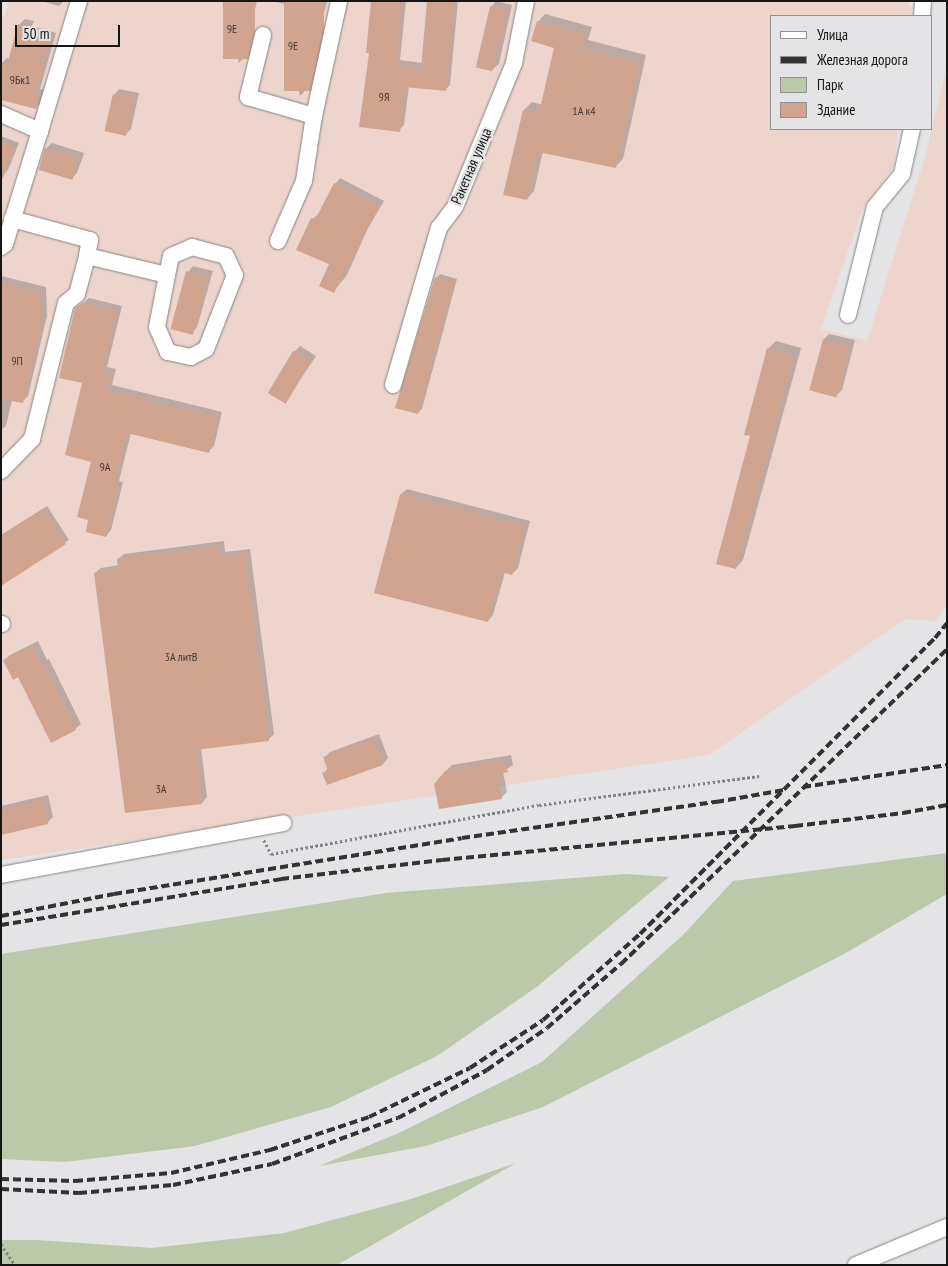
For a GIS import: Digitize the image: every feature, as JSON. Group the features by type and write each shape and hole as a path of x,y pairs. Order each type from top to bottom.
{"lane":[{"path":"1,246 5,244 78,1"},
{"path":"278,241 304,180 314,116 339,1"},
{"name":"Ракетная улица","path":"393,385 439,228 455,207 514,64 526,1"},
{"path":"922,15 923,1"},
{"path":"263,35 248,97 314,116"},
{"path":"1,114 40,131"},
{"path":"848,316 875,207 902,174 912,130"},
{"path":"1,471 32,439 66,303 77,294 90,240 12,220"},
{"path":"192,247 226,256 234,275 206,349 191,357 168,352 157,327 168,275 172,256 192,247"},
{"path":"87,256 168,275"},
{"path":"1,875 283,823"},
{"path":"856,1265 947,1227"}],"path":[{"path":"258,828 271,854 539,805 759,776"},
{"path":"1,1244 15,1265"}],"shaded area":[{"path":"10,1 908,1 912,10 911,15 770,15 770,130 898,130 894,166 862,211 821,329 867,341 933,130 947,66 947,604 936,621 905,619 709,755 1,860 1,22"}],"green space":[{"path":"947,853 947,894 844,954 543,1107 426,1146 319,1166 401,1132 542,1062 683,935 733,881"},
{"path":"625,874 669,877 538,986 437,1056 331,1107 195,1146 65,1162 1,1159 1,954 386,893"},
{"path":"516,1163 337,1265 1,1265 1,1240 37,1240 152,1248 284,1233 411,1199"}],"building":[{"path":"223,1 255,1 255,59 223,59"},
{"path":"284,1 324,1 324,91 284,91"},
{"path":"371,1 402,1 396,65 421,68 427,1 454,1 446,91 405,87 400,132 359,127 369,53 366,53"},
{"path":"490,6 507,10 492,71 476,67"},
{"path":"537,21 585,35 581,48 639,63 616,168 538,152 527,200 503,195 523,110 539,113 554,48 531,41"},
{"path":"18,24 29,27 27,32 51,39 35,94 40,96 36,109 1,100 1,63 7,65"},
{"path":"113,94 134,99 126,136 104,131"},
{"path":"1,142 15,148 2,180 1,180"},
{"path":"45,148 79,158 72,180 39,170"},
{"path":"334,183 379,207 334,293 319,286 329,264 296,250 311,218 315,220"},
{"path":"186,271 208,277 193,335 170,329"},
{"path":"435,277 454,282 418,414 395,408"},
{"path":"1,283 40,293 42,322 23,403 1,399"},
{"path":"82,303 117,311 102,372 111,374 107,390 217,418 209,453 127,433 114,486 118,487 106,537 86,532 88,520 77,517 91,462 65,455 82,383 59,378 75,308"},
{"path":"823,339 850,346 836,397 809,390"},
{"path":"767,348 794,356 736,569 716,564 750,436 744,435"},
{"path":"293,351 311,362 286,404 268,393"},
{"path":"400,494 525,526 512,575 501,572 488,622 374,593"},
{"path":"43,509 66,544 1,586 1,536"},
{"path":"218,546 220,557 245,554 269,741 196,750 202,804 125,813 94,573 118,570 117,559"},
{"path":"32,646 76,730 51,743 18,677 13,680 3,660"},
{"path":"374,739 383,765 327,785 322,773 328,771 323,757"},
{"path":"505,760 508,772 498,774 502,799 439,809 434,784 445,771"},
{"path":"42,800 48,824 1,835 1,810"}],"railway":[{"path":"1,1179 75,1181 171,1173 270,1150 369,1117 470,1068 543,1020 640,934 935,638 947,623"},
{"path":"1,1189 79,1193 173,1185 272,1164 398,1118 487,1070 547,1028 621,964 947,649"},
{"path":"803,787 947,765"},
{"path":"1,916 114,894 462,838 716,802 784,790"},
{"path":"1,925 281,879 442,860 795,826 903,813 947,805"}]}
